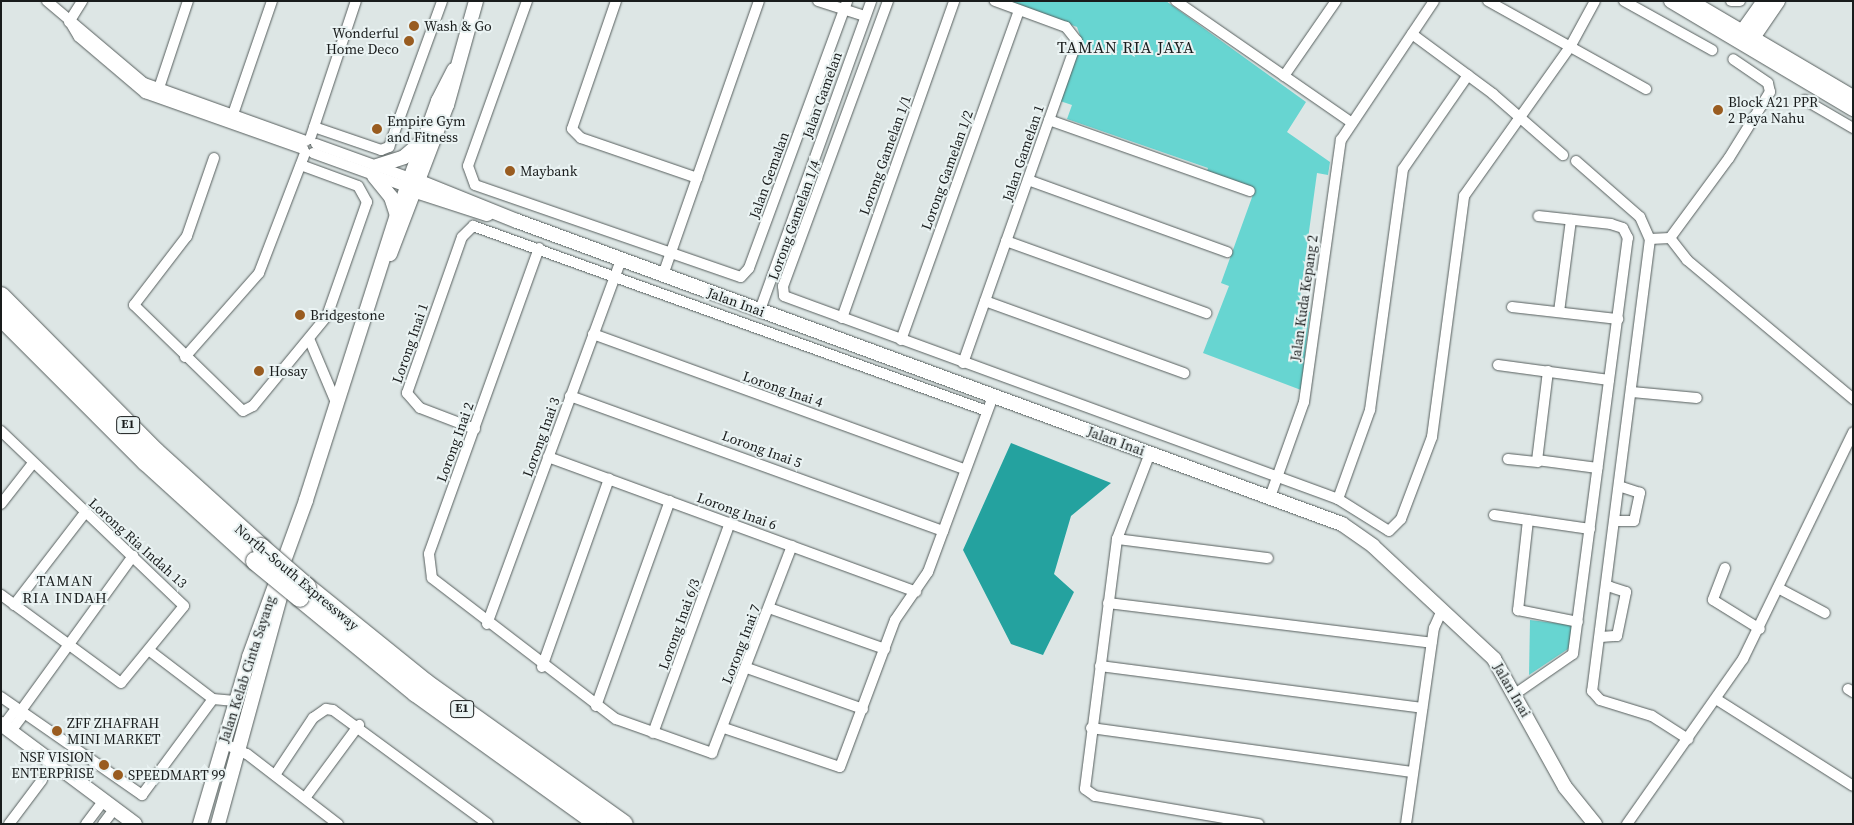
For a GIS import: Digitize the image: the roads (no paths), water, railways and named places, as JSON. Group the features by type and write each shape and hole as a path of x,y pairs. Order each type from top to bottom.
{"highway":[{"name":"North–South Expressway","path":"1,296 258,554"},
{"name":"North–South Expressway","path":"1,317 146,462 303,592 416,693 598,824"},
{"name":"North–South Expressway","path":"303,592 434,689 624,824"}],"main road":[{"name":"Jalan Kelab Cinta Sayang","path":"218,824 301,516 386,261 454,70 476,1"},
{"path":"1671,1 1746,37"},
{"path":"1690,1 1851,104"},
{"path":"1746,37 1764,1"},
{"path":"1746,37 1778,1"},
{"path":"430,139 432,164 447,197 402,217 376,171 404,157 430,139"},
{"name":"Jalan Inai","path":"414,184 1270,497 1350,529 1494,658 1565,787 1595,824"},
{"name":"Jalan Kelab Cinta Sayang","path":"196,824 202,817 223,743 283,557 301,516"},
{"path":"5,727 135,824"}],"street":[{"path":"47,1 69,22 79,37 126,81 414,184"},
{"path":"69,22 82,1"},
{"path":"157,93 188,1"},
{"path":"232,119 272,1"},
{"path":"185,357 258,273 309,147 356,1"},
{"path":"314,127 381,150 392,145 442,1"},
{"path":"527,1 468,166 472,181 550,214 670,254"},
{"path":"616,1 572,129 581,138 696,178"},
{"path":"663,275 759,1"},
{"path":"818,1 845,5 865,16"},
{"name":"Jalan Gamelan","path":"760,310 871,1"},
{"name":"Lorong Gamelan 1/4","path":"888,1 784,286 787,298 1338,499 1389,531 1401,519 1432,437 1464,196 1518,117"},
{"name":"Lorong Gamelan 1/1","path":"842,318 954,1"},
{"name":"Jalan Gamelan 1","path":"963,363 1077,37 1066,27 995,1"},
{"path":"1176,1 1351,122"},
{"path":"1284,76 1334,4 1323,1"},
{"name":"Jalan Kuda Kepang 2","path":"1270,497 1304,402 1339,146 1351,122 1434,1"},
{"path":"1488,1 1646,89"},
{"path":"1518,117 1570,47 1595,1"},
{"path":"1624,1 1712,50"},
{"path":"1730,1 1740,1"},
{"name":"Jalan Gemalan","path":"670,254 738,276 747,273 845,5"},
{"name":"Lorong Gamelan 1/2","path":"901,340 1019,10"},
{"path":"1412,34 1468,75 1563,155"},
{"path":"1670,238 1729,158 1770,92 1768,83 1733,60"},
{"path":"1338,499 1370,410 1403,169 1468,75"},
{"path":"1805,100 1849,126 1851,104"},
{"path":"1049,120 1250,190"},
{"path":"214,158 187,236 134,305 185,357 247,410 310,341 332,304 367,202 358,186 301,165"},
{"path":"1576,161 1640,217 1650,239 1617,522 1592,691 1596,697 1652,716 1688,739"},
{"path":"1028,180 1227,252"},
{"path":"1515,694 1570,659 1578,622 1628,234 1611,224 1538,216"},
{"path":"1559,312 1571,220"},
{"name":"Lorong Inai 1","path":"475,429 414,405 407,393 468,228 539,248"},
{"path":"1650,239 1670,238"},
{"path":"1670,238 1687,260 1853,399"},
{"path":"1006,241 1206,313"},
{"path":"539,248 986,411"},
{"name":"Lorong Inai 2","path":"539,248 427,564 436,583 542,667 596,706 623,723 715,752"},
{"name":"Lorong Inai 3","path":"487,624 621,260"},
{"path":"985,301 1184,373"},
{"path":"1512,306 1618,318"},
{"name":"Lorong Inai 4","path":"593,334 964,470"},
{"path":"310,341 338,406"},
{"path":"1498,365 1609,380"},
{"path":"1538,462 1548,372"},
{"path":"1632,392 1697,398"},
{"name":"Lorong Inai 5","path":"570,396 943,531"},
{"path":"724,728 840,767 895,620 916,592 943,531 993,396"},
{"name":"Lorong Ria Indah 13","path":"1,431 84,514 184,603 150,651 120,683 1,595"},
{"path":"1627,824 1716,699 1760,629 1853,432"},
{"path":"1150,453 1117,539 1084,785 1090,794 1259,824"},
{"name":"Lorong Inai 6","path":"548,456 916,592"},
{"path":"1508,459 1597,468"},
{"path":"1,504 33,463"},
{"path":"542,667 609,479"},
{"path":"1617,522 1634,521 1640,493 1621,487"},
{"path":"596,706 670,501"},
{"path":"14,605 84,514"},
{"path":"1494,515 1590,528"},
{"path":"1528,520 1518,610 1578,622"},
{"name":"Lorong Inai 6/3","path":"654,734 730,523"},
{"path":"1117,539 1268,558"},
{"name":"Lorong Inai 7","path":"715,752 792,546"},
{"path":"5,727 20,712 133,556"},
{"path":"1725,568 1713,600 1760,629"},
{"path":"1601,637 1617,636 1626,592 1608,586"},
{"path":"1778,588 1824,613"},
{"path":"1108,603 1432,643"},
{"path":"769,608 885,649"},
{"path":"1406,824 1432,643 1442,610"},
{"path":"150,651 214,699 236,702"},
{"path":"1100,666 1422,708"},
{"path":"747,668 863,709"},
{"path":"1,697 142,795 214,699"},
{"path":"1716,699 1853,786"},
{"path":"275,775 320,711 333,710 359,725 488,824"},
{"path":"305,798 359,725"},
{"path":"1092,728 1412,772"},
{"path":"223,743 237,748 275,775 332,822"},
{"path":"9,824 42,780"},
{"path":"86,824 109,804"},
{"path":"103,824 109,804"}],"place":[{"name":"Wash & Go","path":"414,26"},
{"name":"Wonderful Home Deco","path":"409,41"},
{"name":"Block A21 PPR 2 Paya Nahu","path":"1718,110"},
{"name":"Empire Gym and Fitness","path":"377,129"},
{"name":"Maybank","path":"510,171"},
{"name":"Bridgestone","path":"300,315"},
{"name":"Hosay","path":"259,371"},
{"name":"ZFF ZHAFRAH MINI MARKET","path":"57,731"},
{"name":"NSF VISION ENTERPRISE","path":"104,765"},
{"name":"SPEEDMART 99","path":"118,775"}],"district":[{"name":"TAMAN RIA JAYA","path":"1126,47"},
{"name":"TAMAN RIA INDAH","path":"65,588"}]}
